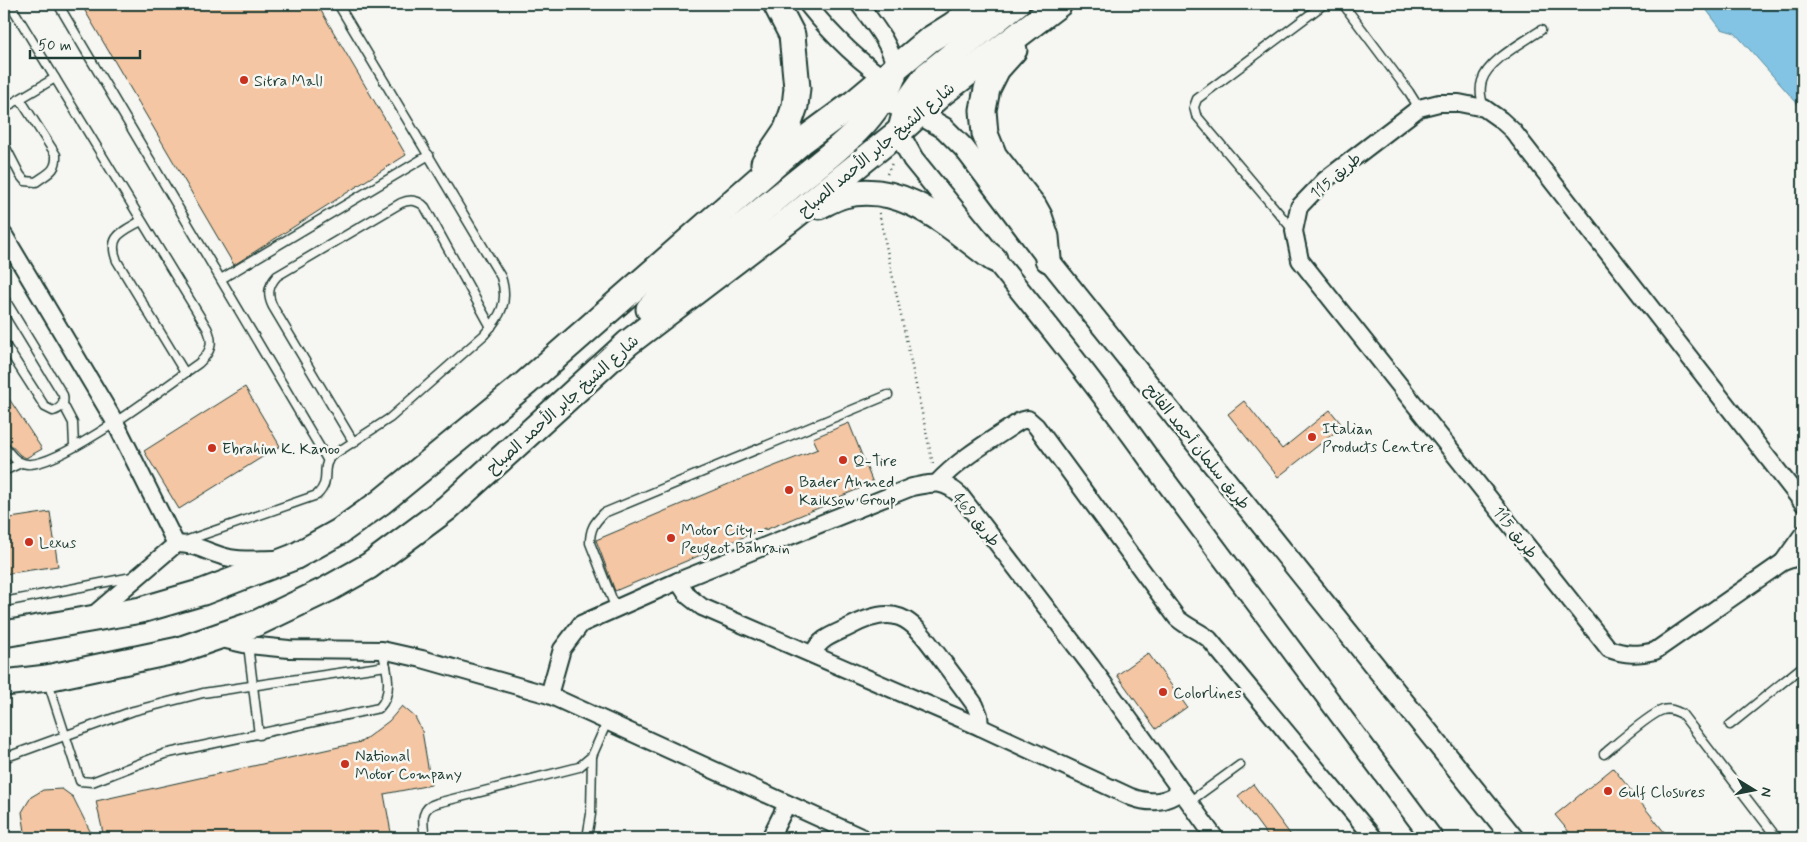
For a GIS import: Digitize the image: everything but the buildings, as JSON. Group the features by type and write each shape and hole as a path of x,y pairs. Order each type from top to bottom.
{"main road":[{"path":"748,189 787,129 796,106 797,80 792,35 776,4"},
{"path":"628,343 647,312 659,299 855,133 887,82 928,40 953,25 981,4"},
{"path":"909,119 936,67 1016,4"},
{"path":"1048,260 1046,237 1039,216 994,156 985,134 983,110 987,89 997,69 1052,9"},
{"name":"شارع الشيخ جابر الأحمد الصباح","path":"4,683 47,678 179,650 275,615 369,566 447,508 628,343 792,218 909,119 1052,9"},
{"path":"4,634 141,610 203,592 294,557 339,532 381,502 526,383 801,142 854,103 887,82"},
{"path":"792,218 842,195 867,192 880,193 904,199 927,210 994,259"}],"street":[{"path":"807,4 854,56 887,82 893,57 859,4"},
{"name":"طريق سلمان أحمد الفاتح","path":"887,82 909,119 944,128 964,148 1048,260 1513,838"},
{"name":"طريق 115","path":"1803,503 1513,131 1484,108 1458,103 1439,103 1420,108 1325,180 1299,207 1294,231 1300,260 1609,649 1622,654 1636,655 1655,652 1783,562 1803,555"},
{"path":"909,119 994,259 1115,411 1432,838"},
{"path":"4,235 115,422 176,544"},
{"path":"938,482 950,469 974,452 1020,420 1028,419 1036,426 1177,618 1185,626 1203,634 1209,639 1374,838"},
{"name":"طريق 469","path":"549,695 562,650 581,624 678,581 912,487 938,482 960,494 1091,666 1215,838"},
{"name":"طريق 115","path":"1783,562 1803,534"},
{"path":"87,620 176,544 191,544 223,556 241,560 294,557"},
{"path":"678,581 688,596 702,607 980,726 1139,800 1157,802 1185,796"},
{"path":"813,654 817,645 824,639 869,617 886,615 903,618 911,622 923,634 975,705 980,715 980,726"},
{"path":"216,638 248,645 309,650 382,650 422,659 549,695 863,838"},
{"path":"770,838 787,804"}],"lane":[{"path":"4,446 12,456 26,464 38,463 74,446 115,422 185,372 208,355 211,346 211,337 10,4"},
{"path":"58,4 328,461"},
{"path":"176,544 317,495 325,485 326,466 334,454 354,443 390,418 484,335 492,326 503,307 506,290 501,277 338,4"},
{"path":"1294,231 1196,115 1194,107 1197,99 1324,4"},
{"path":"1343,4 1420,108"},
{"path":"1484,108 1480,95 1482,81 1488,69 1541,30"},
{"path":"4,110 20,98 55,78"},
{"path":"4,144 25,180 36,182 54,169 57,163 56,155 20,98"},
{"path":"221,278 429,155"},
{"path":"354,443 270,301 269,288 277,276 401,203 416,201 425,207 492,326"},
{"path":"140,221 116,236 113,244 114,252 117,261 185,372"},
{"path":"4,298 61,392 64,400 61,408 53,411 45,407 4,343"},
{"path":"616,609 590,543 590,532 596,521 604,513 888,396"},
{"path":"63,404 73,423 74,446"},
{"path":"4,472 21,462"},
{"path":"4,602 138,576"},
{"path":"248,645 258,735"},
{"path":"47,678 80,781 85,783 164,754 378,708 386,701 388,688 382,650"},
{"path":"4,758 151,707 203,693 386,666"},
{"path":"1730,725 1803,666"},
{"path":"1604,754 1652,715 1662,710 1672,710 1682,714 1777,838"},
{"path":"587,838 591,814 592,756 608,722"},
{"path":"425,838 422,817 432,804 578,767 592,756"},
{"path":"1185,796 1240,765"}],"path":[{"path":"909,119 877,203 938,482"}],"water":[{"path":"1702,4 1803,4 1803,110 1735,33 1721,29"}],"place":[{"name":"Sitra Mall","path":"244,80"},
{"name":"Italian Products Centre","path":"1312,437"},
{"name":"Ebrahim K. Kanoo","path":"212,448"},
{"name":"Q-Tire","path":"843,460"},
{"name":"Bader Ahmed Kaiksow Group","path":"789,490"},
{"name":"Motor City - Peugeot Bahrain","path":"671,538"},
{"name":"Lexus","path":"29,542"},
{"name":"Colorlines","path":"1163,692"},
{"name":"National Motor Company","path":"345,764"},
{"name":"Gulf Closures","path":"1608,791"}]}
